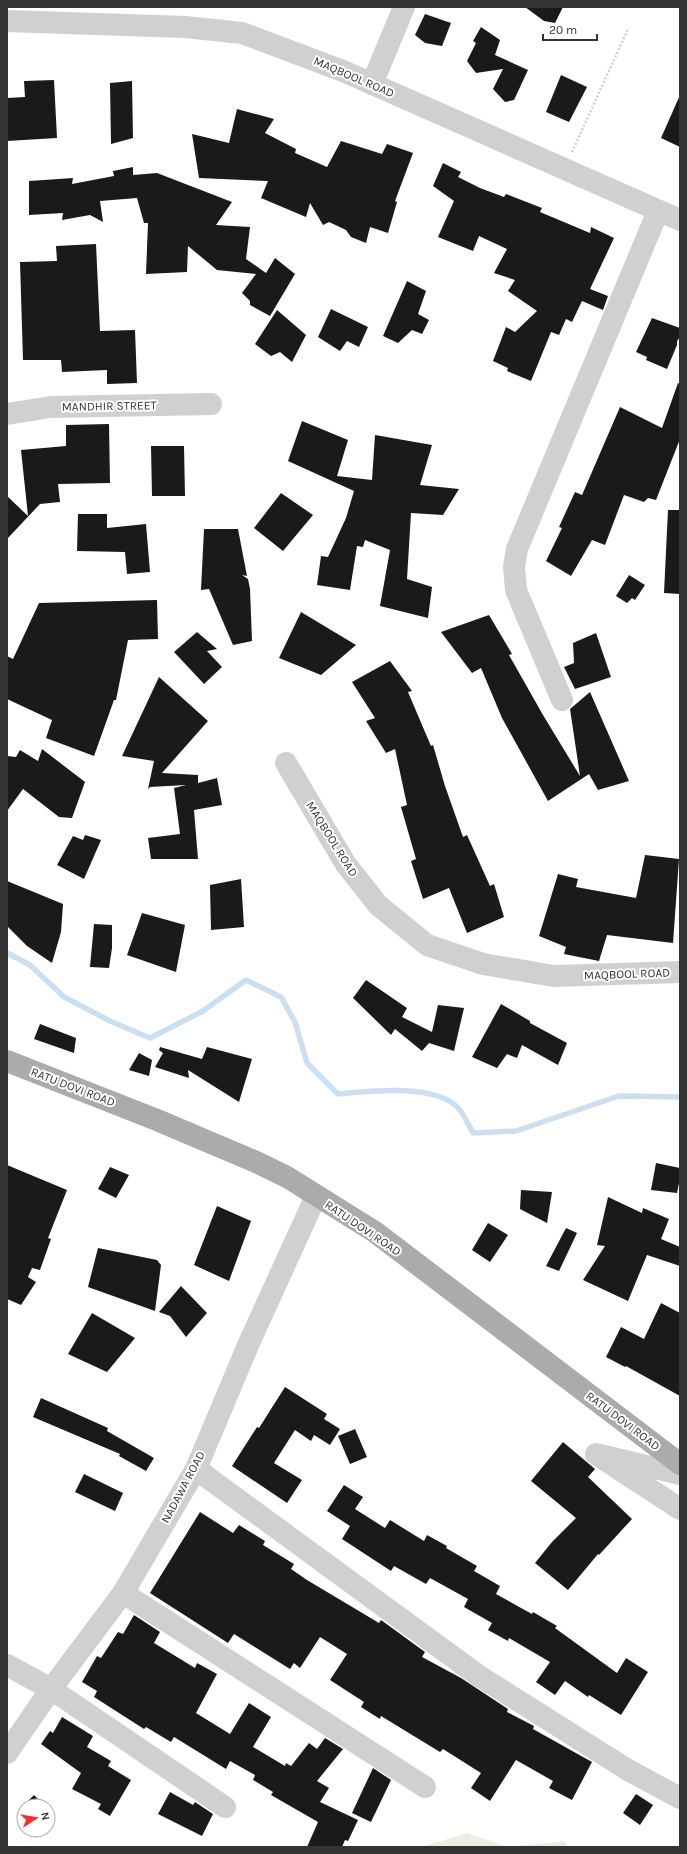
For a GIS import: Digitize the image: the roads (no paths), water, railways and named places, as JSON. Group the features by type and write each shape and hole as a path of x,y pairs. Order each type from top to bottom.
{"main road":[{"name":"RATU DOVI ROAD","path":"7,1061 157,1120 254,1161 287,1177 375,1232 680,1464"}],"street":[{"path":"372,84 404,7"},
{"name":"MAQBOOL ROAD","path":"7,21 185,27 242,34 343,71 680,220"},
{"path":"562,700 516,590 514,567 517,549 658,211"},
{"name":"MANDHIR STREET","path":"7,414 51,407 211,404"},
{"name":"MAQBOOL ROAD","path":"286,763 345,862 378,905 427,945 483,964 554,976 680,972"},
{"name":"NADAWA ROAD","path":"7,1753 51,1689 123,1593 196,1469 249,1343 316,1196"},
{"path":"680,1474 596,1454 680,1509"},
{"path":"196,1469 479,1676 628,1770 680,1798"},
{"path":"123,1593 425,1787"},
{"path":"7,1665 51,1689 225,1807"}],"waterway":[{"path":"7,953 30,965 64,997 110,1021 150,1038 203,1011 246,980 281,997 295,1022 307,1063 338,1094 367,1091 402,1091 435,1095 449,1101 459,1109 473,1133 516,1131 619,1096 680,1097"}]}
